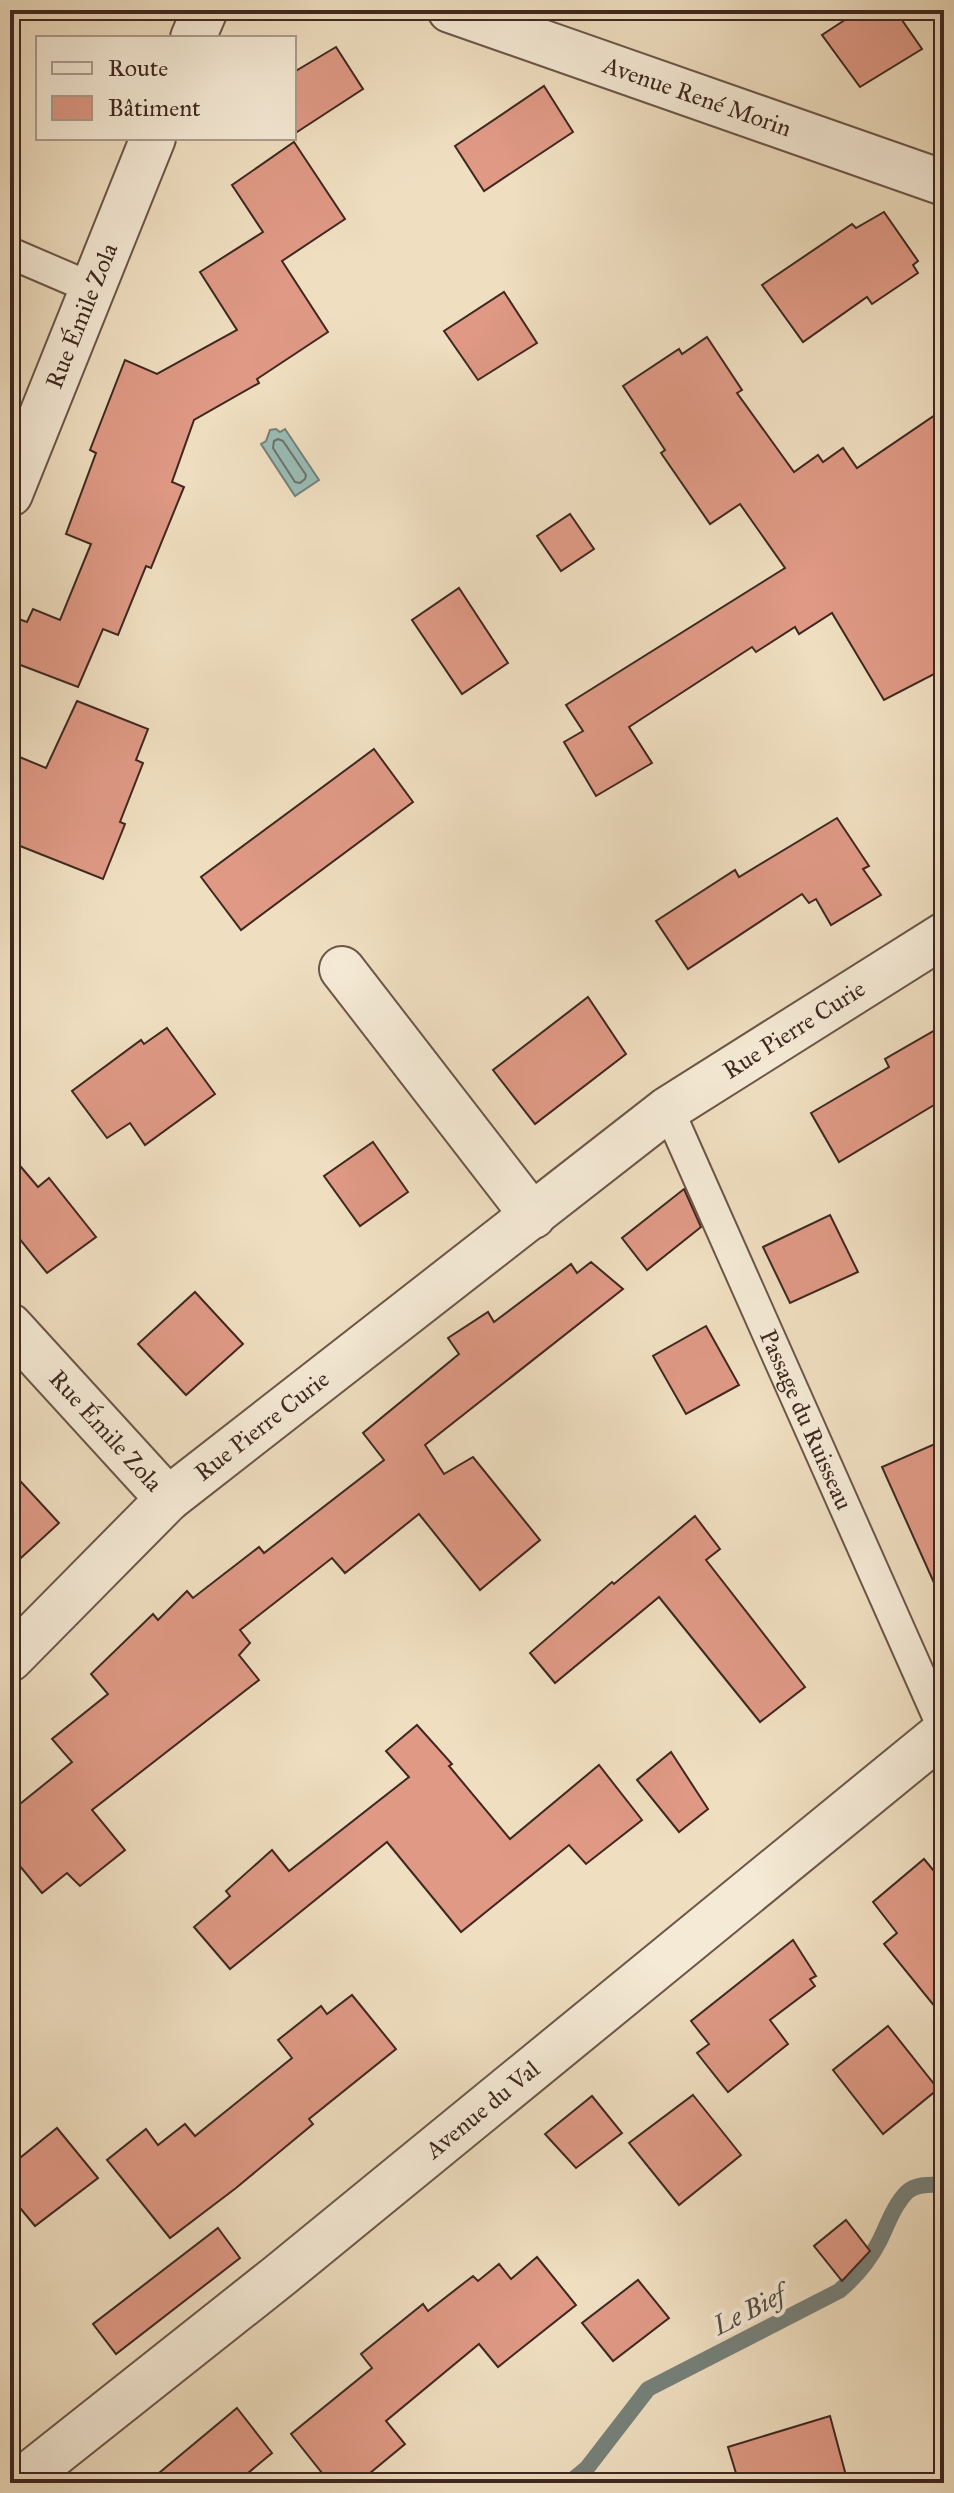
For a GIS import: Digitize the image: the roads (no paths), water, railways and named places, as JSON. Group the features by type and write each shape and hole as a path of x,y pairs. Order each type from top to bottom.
{"street":[{"path":"194,36 205,10"},
{"name":"Avenue René Morin","path":"450,10 944,183"},
{"name":"Rue Émile Zola","path":"10,494 152,140"},
{"name":"Rue Pierre Curie","path":"10,1659 168,1499 668,1109 944,935"},
{"path":"342,969 533,1216"},
{"name":"Rue Émile Zola","path":"10,1326 168,1499"},
{"name":"Avenue du Val","path":"18,2483 279,2276 944,1731"}],"lane":[{"path":"10,253 94,289"},
{"name":"Passage du Ruisseau","path":"668,1109 944,1731"}],"water":[{"path":"285,429 319,480 295,496 261,444 266,441 270,430 280,432"}],"waterway":[{"name":"Le Bief","path":"569,2483 587,2468 648,2389 839,2291 871,2256 902,2197 920,2186 944,2185"}]}
